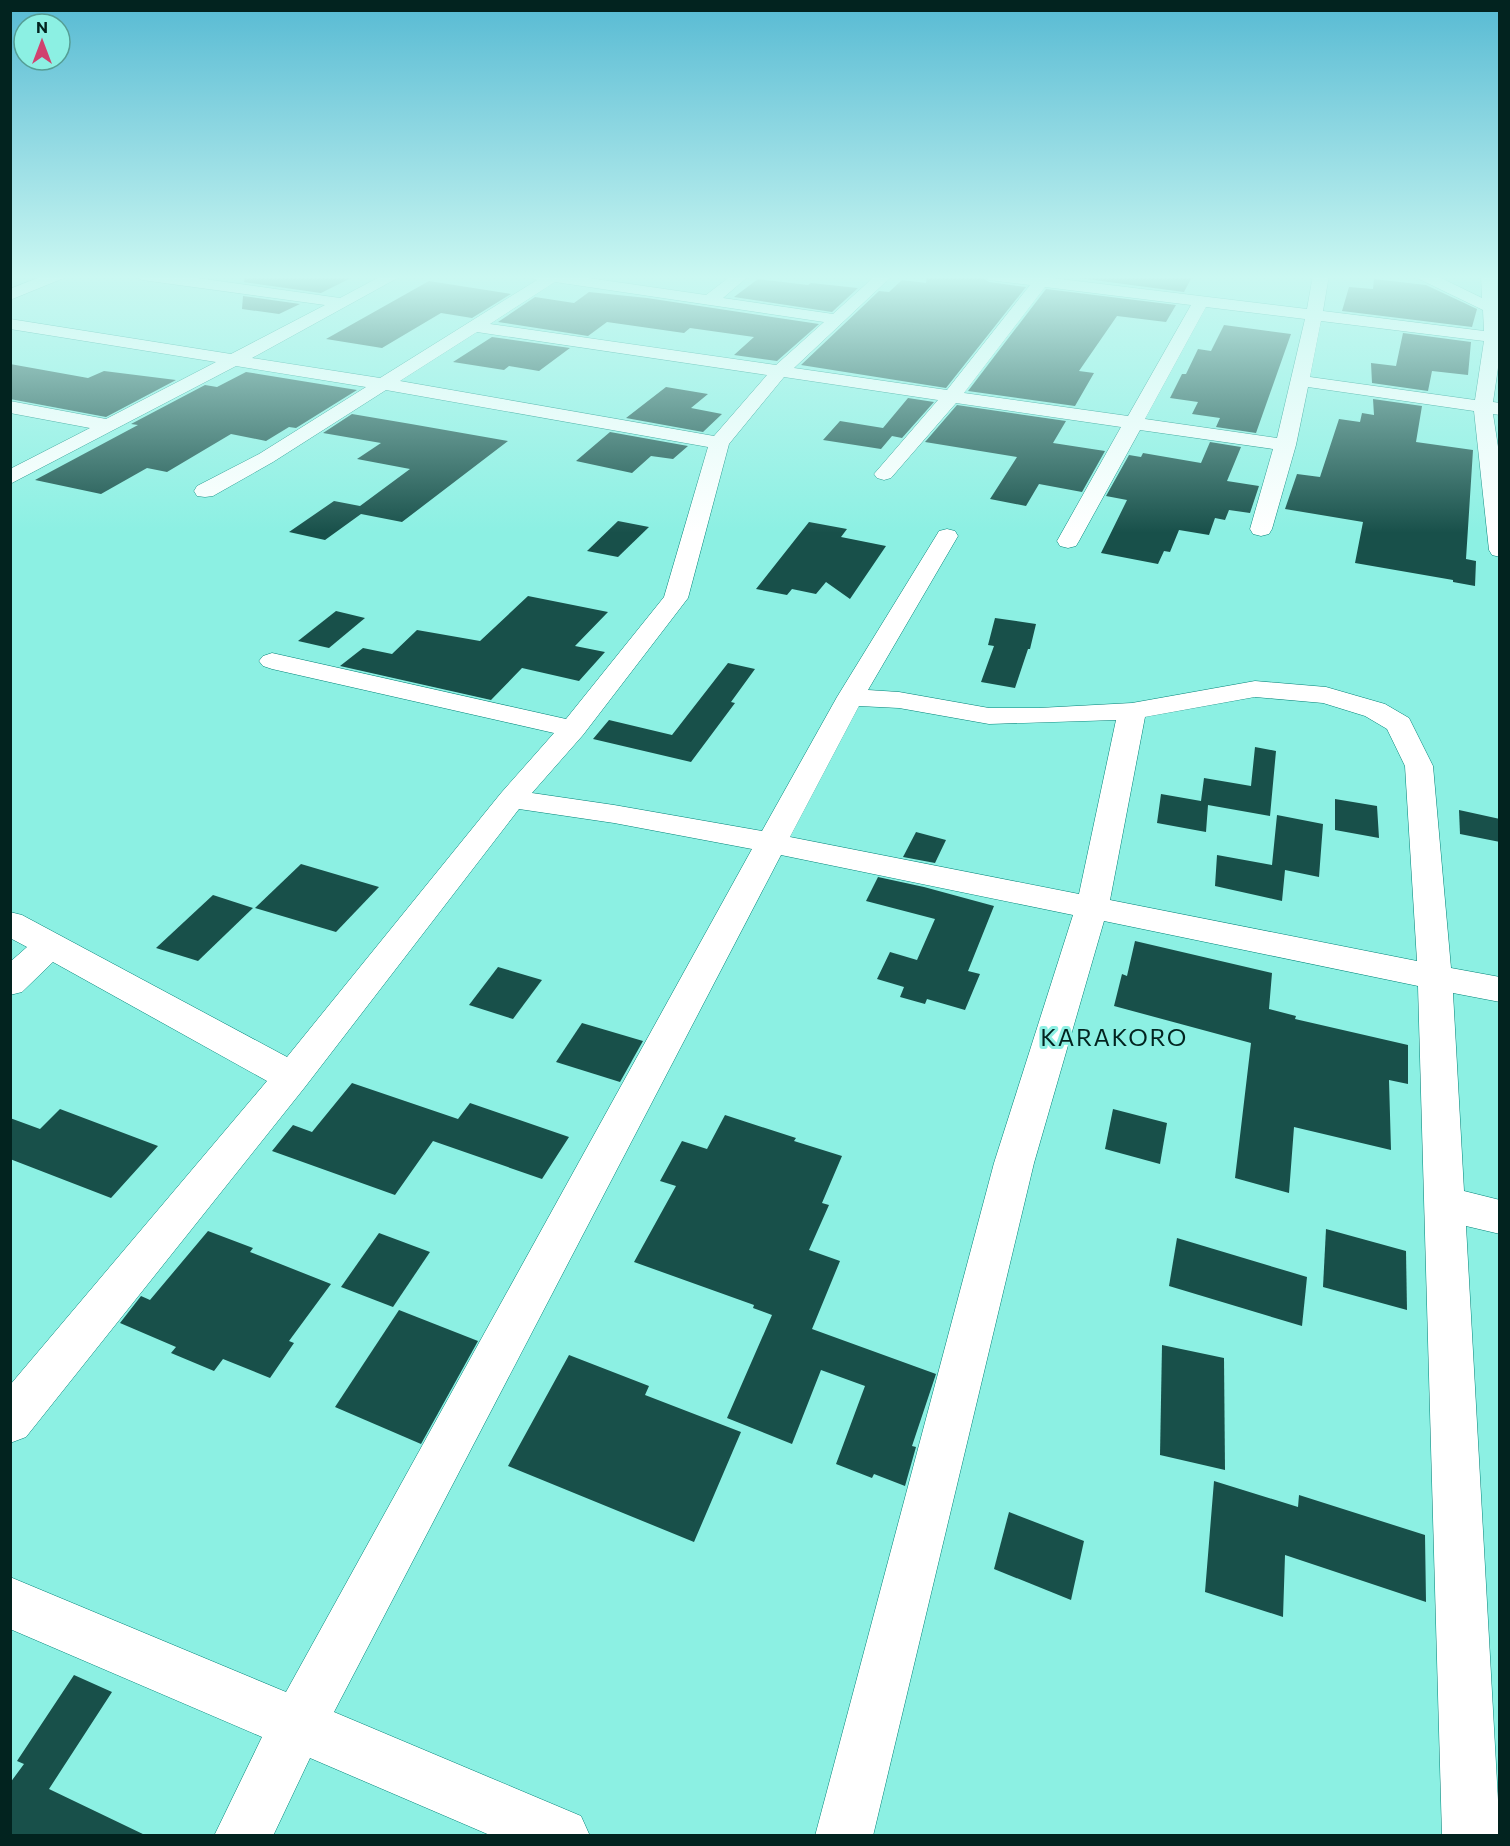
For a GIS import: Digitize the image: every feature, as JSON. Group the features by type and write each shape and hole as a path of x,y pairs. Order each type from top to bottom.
{"street":[{"path":"10,478 230,361"},
{"path":"231,361 383,384 718,443"},
{"path":"205,491 266,458 419,361"},
{"path":"700,361 1286,445"},
{"path":"10,1421 292,1077 512,799 573,729 676,598 718,443 791,361"},
{"path":"884,474 979,361"},
{"path":"1068,541 1168,361"},
{"path":"1261,529 1286,445 1305,361"},
{"path":"1494,361 1491,408 1500,550"},
{"path":"1301,381 1491,408"},
{"path":"10,407 110,426"},
{"path":"243,1836 297,1726 850,697 946,536"},
{"path":"272,661 573,729"},
{"path":"850,697 899,700 989,716 1039,716 1132,711 1255,689 1326,695 1375,710 1399,724 1419,766 1436,976 1443,1203 1472,1836"},
{"path":"844,1836 1014,1163 1092,907 1132,711"},
{"path":"512,799 614,814 772,843 1500,990"},
{"path":"10,923 292,1077"},
{"path":"10,983 50,945"},
{"path":"1443,1203 1500,1217"},
{"path":"10,1603 561,1836"}],"building":[{"path":"552,361 539,371 509,366 504,370 453,362"},
{"path":"805,361 967,361 946,388 801,365"},
{"path":"991,361 1086,361 1079,371 1094,373 1075,406 968,391"},
{"path":"1192,361 1281,361 1256,433 1216,427 1220,418 1192,414 1198,402 1170,398 1182,374 1186,374"},
{"path":"1397,361 1469,361 1468,375 1432,371 1428,391 1372,383 1371,363 1396,366"},
{"path":"10,364 88,378 104,371 176,380 106,417 10,399"},
{"path":"246,372 357,390 296,428 289,427 266,441 231,434 167,472 147,468 101,494 35,480 138,425 131,424 205,385 217,387"},
{"path":"666,387 708,394 691,408 722,414 703,432 626,418"},
{"path":"908,398 934,402 902,438 892,436 881,449 823,440 840,421 883,428"},
{"path":"1373,399 1422,406 1416,442 1473,450 1466,559 1476,561 1475,586 1355,563 1363,522 1285,509 1297,474 1320,477 1339,419 1360,422 1362,413 1374,415"},
{"path":"957,405 1066,421 1053,443 1105,451 1082,492 1039,484 1026,506 990,499 1017,457 925,442"},
{"path":"352,414 508,441 402,522 361,514 325,540 289,532 334,501 360,506 410,469 357,459 381,443 323,433"},
{"path":"610,432 688,446 673,459 651,456 632,473 576,461"},
{"path":"1210,442 1241,447 1227,481 1259,486 1250,513 1229,510 1225,520 1215,518 1209,535 1179,530 1170,552 1164,551 1158,564 1101,553 1127,500 1106,496 1129,455 1141,457 1143,453 1201,463"},
{"path":"618,521 649,527 618,557 587,551"},
{"path":"809,522 847,529 841,537 886,546 850,599 826,582 816,594 792,589 787,595 756,589"},
{"path":"528,596 608,612 575,646 605,652 579,681 522,668 491,700 340,666 363,648 392,654 417,630 480,641"},
{"path":"336,611 365,618 329,648 298,641"},
{"path":"995,618 1036,624 1030,649 1028,649 1015,688 981,682 994,646 988,645"},
{"path":"728,663 755,669 731,702 735,703 691,762 593,739 609,720 672,735"},
{"path":"1255,747 1276,751 1270,816 1208,805 1206,832 1157,823 1161,794 1201,801 1204,778 1251,786"},
{"path":"1335,799 1377,806 1379,838 1335,830"},
{"path":"1459,810 1500,819 1500,842 1460,834"},
{"path":"1277,815 1323,824 1319,877 1285,870 1282,901 1215,886 1217,855 1272,865"},
{"path":"916,832 946,840 935,863 903,857"},
{"path":"301,864 379,887 336,932 255,908"},
{"path":"878,877 994,906 968,971 980,974 965,1010 927,999 925,1004 900,997 904,987 877,979 890,952 917,960 935,919 866,901"},
{"path":"213,895 253,908 198,961 156,948"},
{"path":"1135,941 1272,973 1269,1009 1296,1016 1295,1019 1408,1045 1408,1084 1389,1080 1391,1150 1294,1127 1289,1193 1235,1178 1251,1043 1114,1006 1122,974 1127,976"},
{"path":"498,967 542,980 513,1019 469,1005"},
{"path":"582,1023 643,1041 620,1082 556,1062"},
{"path":"352,1083 458,1119 470,1103 569,1137 542,1179 433,1141 395,1195 272,1151 293,1125 312,1132"},
{"path":"60,1109 158,1146 111,1198 10,1159 10,1118 40,1129"},
{"path":"1113,1109 1167,1123 1160,1164 1105,1149"},
{"path":"725,1115 842,1156 822,1203 829,1205 809,1250 840,1261 812,1329 936,1374 912,1446 916,1447 905,1486 874,1474 872,1478 836,1464 865,1386 821,1370 792,1444 727,1418 772,1315 753,1308 754,1305 634,1262 676,1186 660,1181 682,1141 707,1149"},
{"path":"1326,1229 1406,1251 1407,1310 1323,1287"},
{"path":"208,1231 253,1248 250,1252 331,1284 289,1341 294,1343 270,1378 223,1359 214,1371 171,1353 176,1347 120,1323 141,1296 150,1300"},
{"path":"379,1233 430,1252 393,1307 341,1287"},
{"path":"1177,1238 1307,1277 1302,1326 1169,1286"},
{"path":"399,1310 478,1341 421,1444 335,1407"},
{"path":"1162,1345 1224,1358 1225,1470 1160,1455"},
{"path":"569,1355 649,1386 645,1395 741,1432 694,1542 508,1466"},
{"path":"1214,1481 1298,1507 1299,1495 1425,1535 1426,1602 1285,1555 1283,1617 1205,1592"},
{"path":"1009,1512 1084,1541 1071,1600 994,1569"},
{"path":"74,1675 112,1692 49,1789 147,1836 10,1836 10,1783 24,1764 17,1761"}],"district":[{"name":"KARAKORO","path":"1114,1038"}]}
